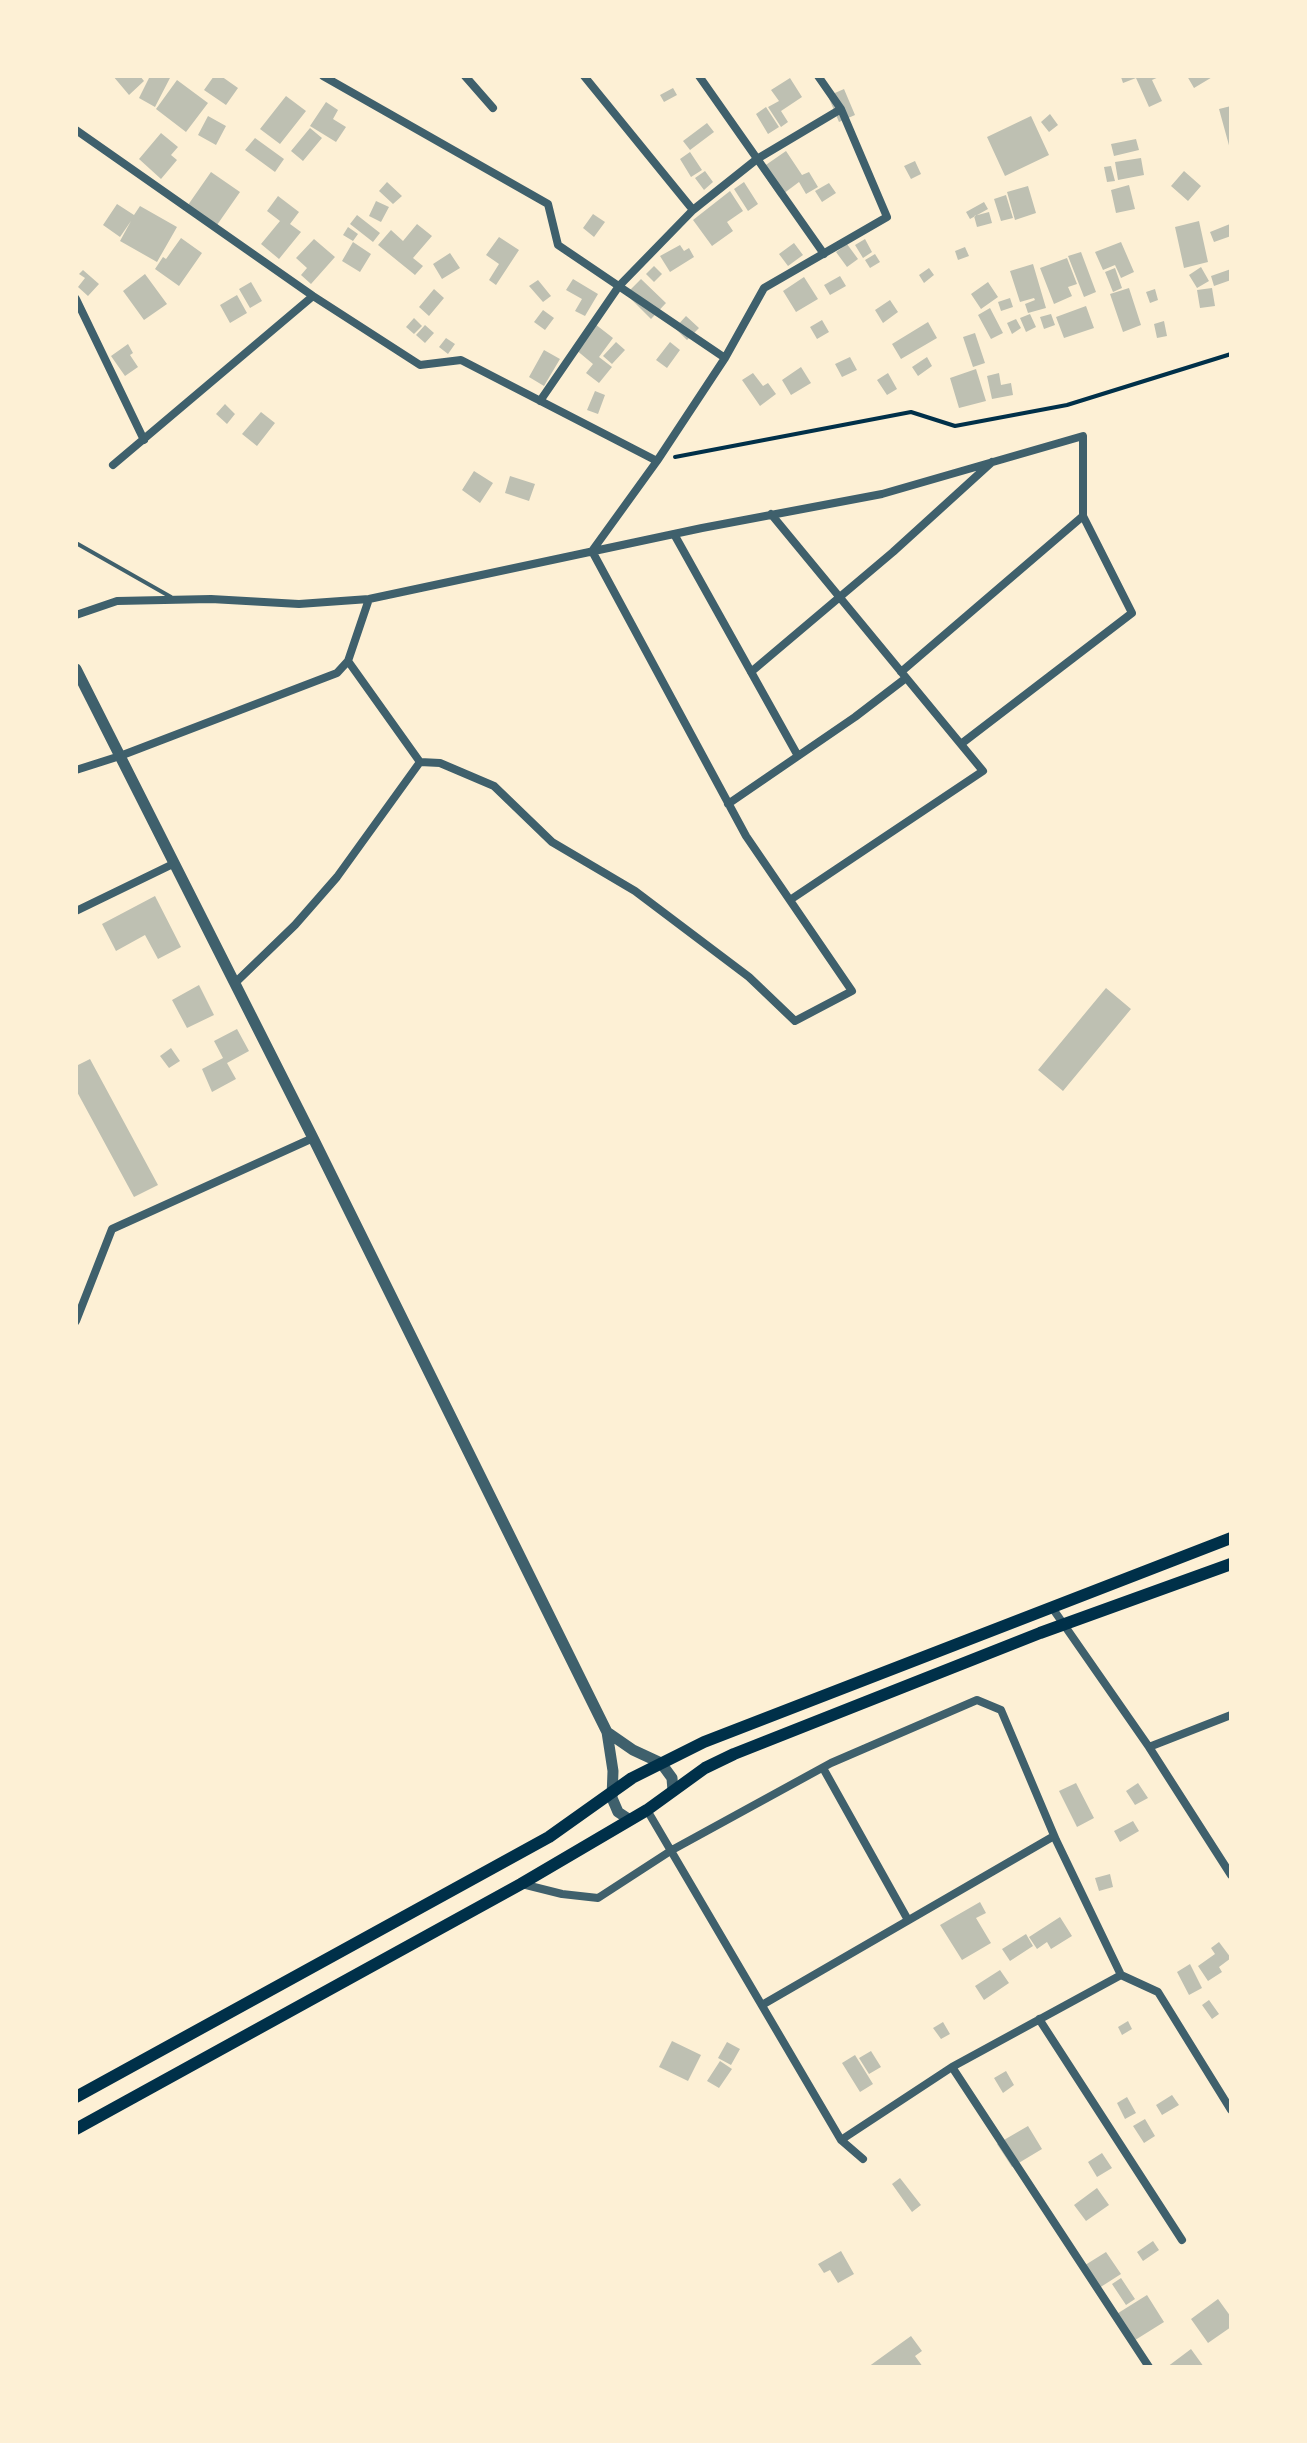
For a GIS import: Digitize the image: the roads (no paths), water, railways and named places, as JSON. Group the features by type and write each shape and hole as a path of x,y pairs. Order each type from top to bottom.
{"main road":[{"path":"76,2097 549,1837 661,1763 736,1728 1053,1609 1231,1538"},
{"path":"76,2129 521,1884 647,1810 705,1768 1063,1625 1231,1564"}],"street":[{"path":"323,76 548,204 558,245 725,358"},
{"path":"465,76 493,108"},
{"path":"584,76 693,210"},
{"path":"699,76 824,254"},
{"path":"592,551 657,461 725,358 764,288 887,217 841,109 818,76"},
{"path":"540,401 619,286 693,210 757,159 841,109"},
{"path":"77,134 313,296 420,365 461,360 657,461"},
{"path":"113,465 313,296"},
{"path":"76,299 144,440"},
{"path":"76,615 117,601 175,599 299,604 369,599 771,514 882,494 1083,436 1083,516 1132,613 961,744"},
{"path":"751,672 996,459"},
{"path":"771,514 983,771 790,900"},
{"path":"728,804 798,756 904,675 1083,516"},
{"path":"674,534 798,756"},
{"path":"420,762 440,763 494,786 552,842 635,891 749,977 795,1021 852,991 746,836 592,551"},
{"path":"76,770 337,673 348,661 369,599"},
{"path":"348,661 420,762"},
{"path":"76,669 313,1138 607,1732 613,1771 612,1793 618,1812 630,1820"},
{"path":"235,983 295,925 337,877 420,762"},
{"path":"76,911 175,863"},
{"path":"76,1321 112,1229 313,1138"},
{"path":"1053,1609 1149,1747 1231,1875"},
{"path":"521,1884 562,1894 598,1898 672,1850 823,1768 977,1700 1001,1710 1054,1836 1121,1975 1158,1992 1231,2110"},
{"path":"1149,1747 1231,1715"},
{"path":"607,1732 633,1750 661,1763 672,1778 673,1791"},
{"path":"823,1768 908,1920"},
{"path":"647,1810 841,2140 863,2159"},
{"path":"762,2005 1054,1836"},
{"path":"841,2140 952,2067 1121,1975"},
{"path":"1039,2019 1182,2240"},
{"path":"952,2067 1149,2367"}],"lane":[{"path":"76,543 175,599"}]}
